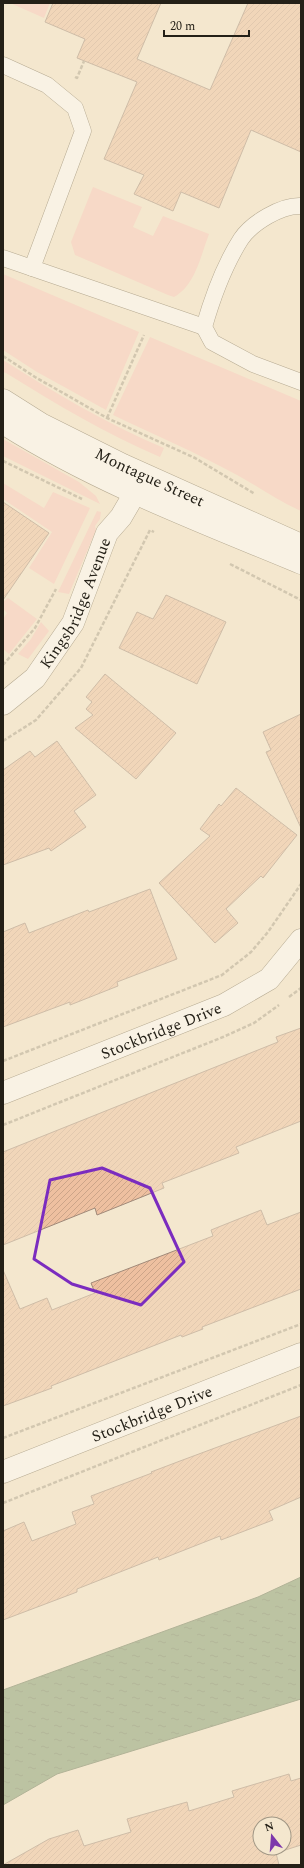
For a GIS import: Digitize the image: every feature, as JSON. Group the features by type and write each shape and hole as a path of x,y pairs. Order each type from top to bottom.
{"street":[{"name":"Montague Street","path":"3,400 41,424 123,465 301,545"},
{"name":"Montague Street","path":"3,423 79,467 135,493 301,563"},
{"name":"Kingsbridge Avenue","path":"3,704 35,678 65,636 73,623 107,533 121,517 135,493"},
{"name":"Stockbridge Drive","path":"3,1093 224,1005 269,979 301,940"},
{"name":"Stockbridge Drive","path":"3,1472 301,1354"}],"lane":[{"path":"3,65 47,85 75,108 84,131 32,268"},
{"path":"204,327 225,271 242,238 268,215 294,206 301,206"},
{"path":"3,258 204,327 212,342 253,364 301,382"}],"path":[{"path":"107,418 144,335"},
{"path":"3,356 35,377 107,418 195,458 260,497"},
{"path":"3,461 88,501"},
{"path":"3,741 36,720 81,668 150,530 156,532"},
{"path":"229,564 301,600"},
{"path":"3,665 35,628 57,587"},
{"path":"3,1061 222,975 251,952 268,932 301,884"},
{"path":"3,1125 183,1054 254,1023 301,988"},
{"path":"3,1438 301,1324"},
{"path":"3,1503 301,1384"}],"highlighted area":[{"path":"102,1168 150,1188 184,1262 141,1305 72,1284 34,1259 50,1180"}],"shaded area":[{"path":"10,3 50,3 44,18"},
{"path":"93,187 142,207 133,227 153,236 163,216 209,234 192,278 181,292 174,297 168,295 75,255 71,242"},
{"path":"3,274 139,332 106,410 37,372 3,350"},
{"path":"150,337 301,401 301,511 284,503 222,467 113,415"},
{"path":"3,360 122,429 164,448 160,457 62,407 3,372"},
{"path":"3,439 79,482 96,496 100,504 3,456"},
{"path":"3,483 44,508 53,492 90,508 54,584 29,568 52,532 3,499"},
{"path":"97,511 101,512 100,519 95,526 96,530 69,594 58,592"},
{"path":"8,598 37,619 9,654 3,649 3,619 7,613 3,609 3,601"},
{"path":"41,622 49,631 28,659 18,654 31,639"}],"water":[{"path":"301,1577 301,1699 57,1774 3,1805 3,1690 258,1597"}],"building":[{"path":"53,3 161,3 137,59 210,90 248,3 301,3 301,152 251,130 219,208 181,192 173,211 134,194 144,175 104,159 137,82 77,58 85,39 45,22"},
{"path":"3,502 49,533 3,600"},
{"path":"166,595 226,622 197,684 119,648 137,612 153,619"},
{"path":"105,674 176,733 136,779 75,728 93,715 86,709 92,702 86,697"},
{"path":"301,714 301,828 266,752 271,750 263,732"},
{"path":"57,741 96,795 74,811 86,827 51,851 49,848 3,865 3,770 30,751 35,757"},
{"path":"236,788 297,835 263,878 261,876 226,909 238,923 215,943 159,883 210,836 200,829 219,804 221,806"},
{"path":"150,889 177,959 117,982 118,986 70,1005 70,1002 3,1027 3,932 25,923 29,933 88,910 89,912"},
{"path":"301,1028 301,1121 236,1147 239,1153 162,1183 164,1188 97,1215 95,1208 3,1245 3,1152 278,1042 276,1037"},
{"path":"261,1210 267,1225 301,1212 301,1289 202,1327 203,1329 182,1337 181,1335 51,1386 52,1388 3,1406 3,1270 20,1309 47,1298 52,1310 95,1293 91,1283 213,1236 211,1230"},
{"path":"301,1416 301,1497 269,1511 273,1520 221,1540 220,1536 159,1560 158,1557 77,1589 77,1592 3,1620 3,1531 24,1522 32,1541 76,1524 72,1512 94,1504 91,1496"},
{"path":"289,1774 291,1781 301,1778 301,1845 292,1848 292,1816 252,1816 252,1856 277,1856 279,1865 3,1865 49,1839 78,1830 84,1846 131,1832 127,1819 187,1802 189,1811 234,1797 232,1791"}]}
